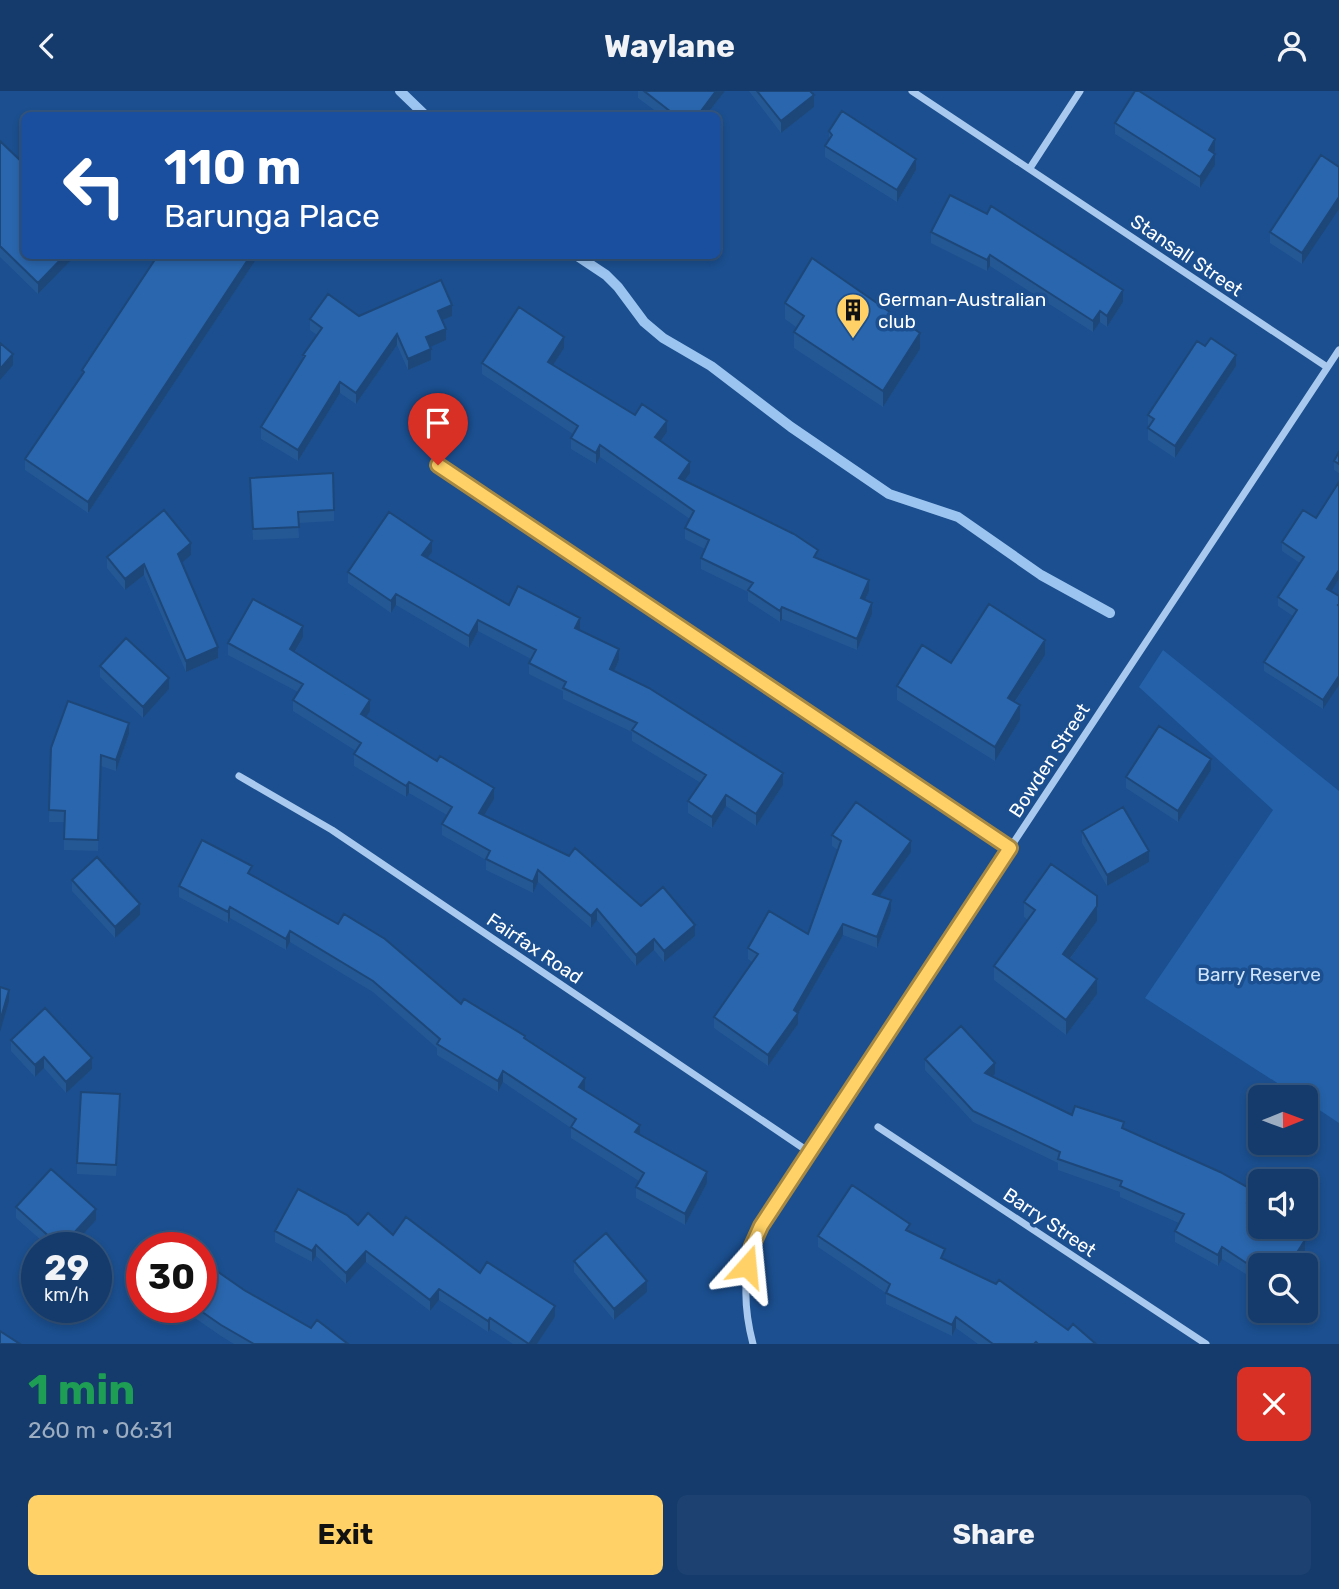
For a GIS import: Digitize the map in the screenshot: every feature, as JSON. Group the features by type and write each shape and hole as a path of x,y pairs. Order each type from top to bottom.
{"street":[{"name":"Stansall Street","path":"912,91 1327,367"},
{"path":"1030,168 1080,91"},
{"name":"Bowden Street","path":"752,1344 745,1310 744,1288 752,1246 761,1226 1339,350"},
{"path":"438,465 1010,848"},
{"name":"Fairfax Road","path":"239,776 332,830 809,1152"},
{"name":"Barry Street","path":"878,1127 1206,1344"}],"green space":[{"name":"Barry Reserve","path":"1163,650 1339,791 1339,1123 1318,1109 1318,1085 1280,1085 1145,998 1273,810 1139,687"}],"building":[{"path":"644,91 716,91 700,112 671,112"},
{"path":"757,91 810,91 814,95 781,121"},
{"path":"1135,91 1215,139 1209,150 1215,154 1200,177 1115,123"},
{"path":"842,111 916,159 897,190 825,146 832,135 829,131"},
{"path":"0,141 21,161 21,259 61,259 38,283 0,246"},
{"path":"1321,155 1339,167 1339,197 1302,253 1270,232"},
{"path":"950,195 987,214 991,206 1123,290 1107,316 1100,311 1093,321 990,255 987,260 931,232"},
{"name":"German-Australian club","path":"812,258 920,333 883,391 794,332 804,316 785,303"},
{"path":"155,259 248,259 88,502 25,459 84,372 82,370"},
{"path":"441,280 452,305 438,311 446,329 426,337 431,349 408,359 397,334 356,393 340,382 298,450 261,427 322,328 310,319 328,294 359,316"},
{"path":"519,307 564,337 548,362 635,415 642,404 667,421 655,437 690,462 679,478 794,534 818,550 814,557 869,580 861,598 872,603 857,639 782,607 780,611 748,590 753,583 701,558 709,540 685,528 694,511 600,445 596,453 571,438 578,426 482,363"},
{"path":"1211,338 1236,355 1175,446 1148,428 1154,419 1148,415 1197,341 1205,346"},
{"path":"0,343 13,354 0,369"},
{"path":"333,473 334,510 298,512 299,527 253,529 250,478"},
{"path":"1339,482 1339,570 1327,589 1339,596 1339,676 1323,700 1264,662 1297,610 1278,597 1304,557 1282,542 1303,510 1316,518"},
{"path":"164,510 191,543 178,554 218,647 186,661 144,564 125,579 107,557"},
{"path":"389,512 432,541 422,555 509,605 518,586 580,618 575,628 619,649 610,669 649,688 783,773 756,814 726,795 712,817 688,801 706,775 632,730 637,723 563,688 566,682 529,663 536,650 478,620 469,636 396,594 391,601 348,572"},
{"path":"253,599 303,626 290,649 370,700 361,714 437,761 440,756 494,788 479,813 569,856 575,848 641,906 663,887 695,925 664,951 654,939 636,955 597,909 591,916 538,870 533,882 486,859 490,851 442,824 452,807 409,782 406,786 354,754 361,743 293,700 303,684 228,643"},
{"path":"989,604 1045,640 1008,698 1020,705 995,747 897,686 922,645 951,663"},
{"path":"126,638 169,678 143,707 100,666"},
{"path":"68,701 129,723 116,760 101,755 98,840 64,839 65,811 49,810 51,748"},
{"path":"1159,726 1211,759 1178,811 1126,777"},
{"path":"856,802 911,841 873,894 891,900 877,937 843,924 794,1010 798,1013 768,1055 714,1017 758,954 748,948 769,911 808,934 841,841 832,835"},
{"path":"1123,807 1149,851 1107,875 1082,831"},
{"path":"202,840 252,866 248,873 338,924 344,914 385,939 461,1004 464,999 525,1036 524,1038 585,1078 579,1087 640,1125 635,1132 707,1172 685,1214 636,1187 644,1173 571,1127 576,1119 503,1071 498,1081 437,1044 440,1039 373,981 290,931 286,939 230,907 228,912 179,886"},
{"path":"97,857 140,904 115,927 72,880"},
{"path":"1051,864 1097,896 1097,906 1063,954 1097,979 1066,1020 994,966 1035,910 1024,902"},
{"path":"0,987 9,990 0,1021"},
{"path":"45,1008 92,1058 66,1082 44,1057 35,1065 11,1040"},
{"path":"961,1026 995,1063 985,1073 1072,1115 1075,1106 1124,1122 1122,1128 1220,1172 1248,1188 1248,1239 1305,1240 1297,1253 1248,1253 1248,1264 1222,1247 1218,1255 1175,1231 1184,1214 1120,1186 1122,1181 1058,1159 1060,1152 973,1111 925,1059"},
{"path":"81,1092 120,1094 116,1165 77,1163"},
{"path":"51,1169 96,1209 75,1232 44,1232 16,1207"},
{"path":"852,1185 910,1224 906,1230 945,1249 941,1258 996,1284 999,1280 1068,1330 1073,1324 1096,1344 993,1344 956,1317 952,1325 886,1293 890,1284 818,1236"},
{"path":"298,1189 347,1215 358,1225 368,1213 393,1235 406,1217 480,1273 487,1262 555,1306 529,1344 439,1289 430,1300 366,1251 346,1273 316,1245 312,1251 275,1231"},
{"path":"606,1233 647,1281 614,1309 574,1261"},
{"path":"217,1271 244,1290 311,1328 317,1320 348,1344 254,1344 217,1322"},
{"path":"0,1331 20,1344 0,1344"}],"waterway":[{"path":"400,91 422,112"},
{"path":"582,259 606,275 644,322 663,338 711,366 791,427 889,494 958,517 1041,575 1110,613"}],"place":[{"name":"German-Australian club","path":"853,340"}],"route":[{"path":"438,465 1010,848 761,1226 747,1266"}]}
